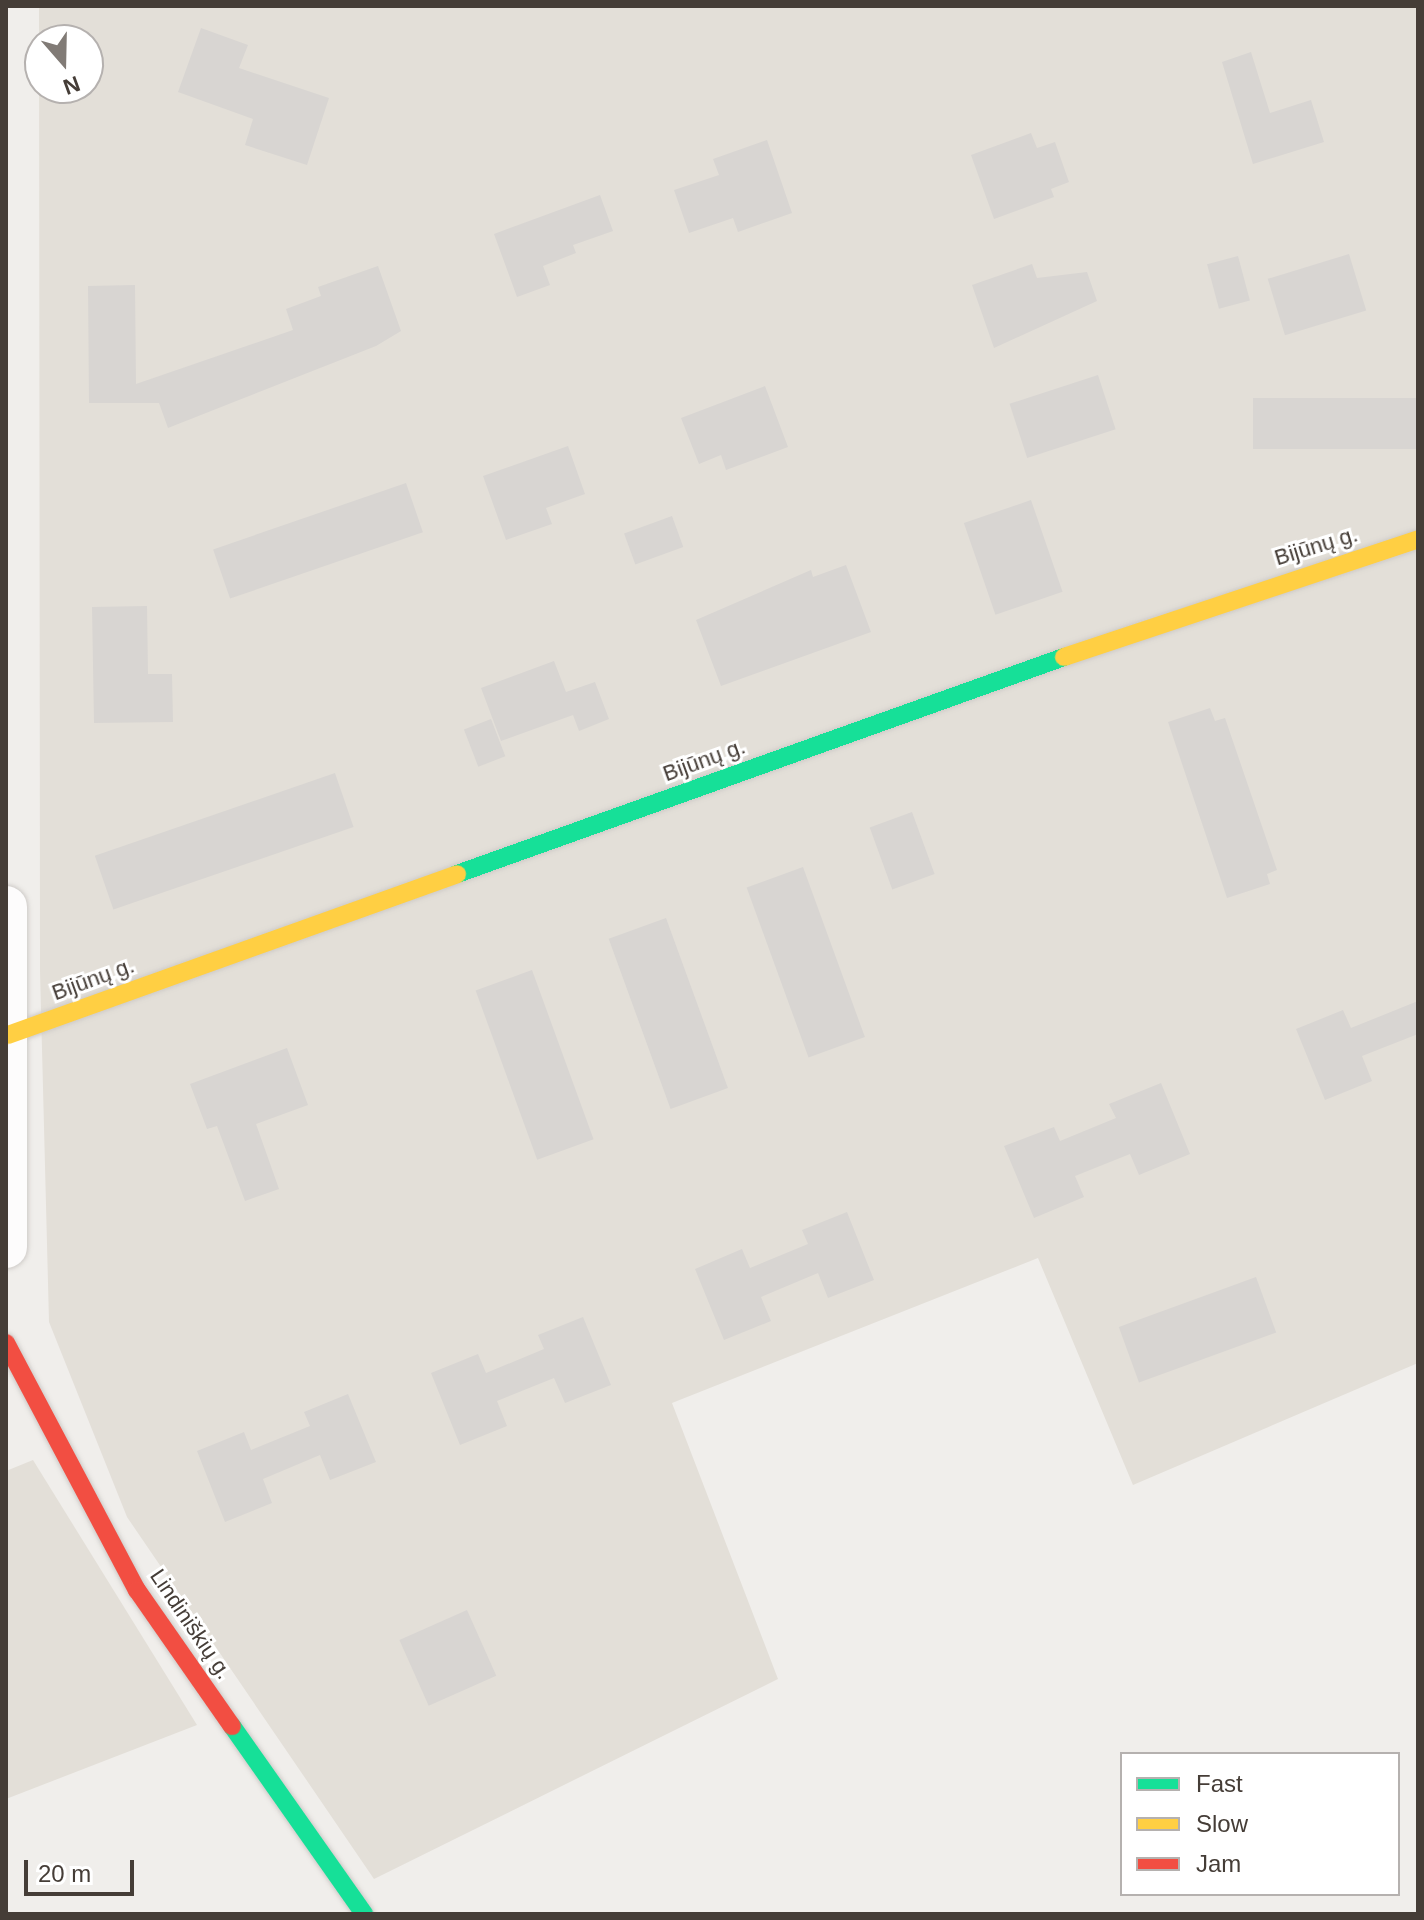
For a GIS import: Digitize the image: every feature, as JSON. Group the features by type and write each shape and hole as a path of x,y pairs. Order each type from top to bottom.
{"street":[{"name":"Bijūnų g.","path":"8,1035 1217,602 1418,539"},
{"path":"6,907 6,1247"},
{"name":"Lindiniškių g.","path":"6,1343 137,1590 364,1914"}],"shaded area":[{"path":"39,6 1418,6 1418,1363 1133,1485 1038,1258 672,1403 778,1679 374,1879 127,1517 49,1322 40,971 39,104 104,104 104,24 39,24"},
{"path":"33,1460 197,1725 6,1799 6,1471"}],"building":[{"path":"201,28 248,45 239,68 329,98 307,165 245,145 253,119 178,92"},
{"path":"1251,52 1270,113 1311,100 1324,142 1253,164 1222,62"},
{"path":"1031,133 1037,148 1055,142 1069,182 1051,189 1054,197 994,219 971,155"},
{"path":"767,140 792,213 738,232 733,218 689,233 674,190 719,175 713,159"},
{"path":"600,195 613,231 573,245 576,253 543,266 550,285 517,297 494,234"},
{"path":"1349,254 1366,310 1285,335 1268,279"},
{"path":"1238,256 1250,300 1219,309 1207,264"},
{"path":"1032,264 1037,278 1087,272 1097,301 994,348 972,285"},
{"path":"378,266 401,331 376,346 168,428 159,403 89,403 88,286 135,285 136,384 293,330 286,309 321,296 318,287"},
{"path":"1098,375 1116,429 1027,458 1010,404"},
{"path":"765,386 788,447 726,470 721,455 699,464 681,418"},
{"path":"1253,398 1418,398 1418,449 1253,449"},
{"path":"568,446 585,494 546,508 552,524 506,540 483,476"},
{"path":"406,483 423,532 230,599 213,549"},
{"path":"1031,500 1063,592 995,615 964,523"},
{"path":"672,516 683,547 635,564 624,533"},
{"path":"846,565 871,632 721,686 696,620 811,570 813,577"},
{"path":"147,606 148,674 172,674 173,722 94,723 92,607"},
{"path":"554,661 566,692 595,682 609,719 579,731 573,715 501,741 481,688"},
{"path":"1210,708 1215,721 1225,718 1277,870 1267,874 1270,884 1227,898 1168,722"},
{"path":"491,719 505,756 478,767 464,729"},
{"path":"335,773 354,827 113,910 95,856"},
{"path":"912,812 935,874 892,889 870,827"},
{"path":"803,867 865,1037 809,1058 747,888"},
{"path":"666,918 728,1088 671,1109 609,939"},
{"path":"532,970 594,1139 537,1160 476,991"},
{"path":"1418,1001 1418,1034 1362,1056 1372,1081 1325,1100 1296,1029 1343,1010 1351,1028"},
{"path":"287,1048 308,1105 256,1124 279,1189 245,1201 217,1126 207,1129 190,1084"},
{"path":"1161,1083 1190,1154 1139,1175 1130,1154 1075,1176 1084,1197 1034,1218 1004,1146 1054,1127 1060,1141 1116,1118 1109,1104"},
{"path":"847,1212 874,1280 828,1298 818,1273 761,1297 771,1321 724,1340 695,1269 742,1249 750,1268 808,1244 802,1230"},
{"path":"1256,1277 1276,1332 1139,1382 1119,1327"},
{"path":"583,1317 611,1385 565,1403 554,1378 497,1401 507,1426 460,1445 431,1373 478,1354 486,1373 544,1349 538,1335"},
{"path":"348,1394 376,1462 330,1480 320,1455 263,1479 272,1503 225,1522 197,1451 244,1432 251,1450 310,1426 304,1412"},
{"path":"467,1610 496,1676 429,1706 399,1640"}],"traffic: fast":[{"path":"457,874 1064,657"},
{"path":"232,1726 364,1914"}],"traffic: slow":[{"path":"1064,657 1418,539"},
{"path":"8,1035 457,874"}],"traffic: jam":[{"path":"6,1343 137,1590 232,1726"}]}
